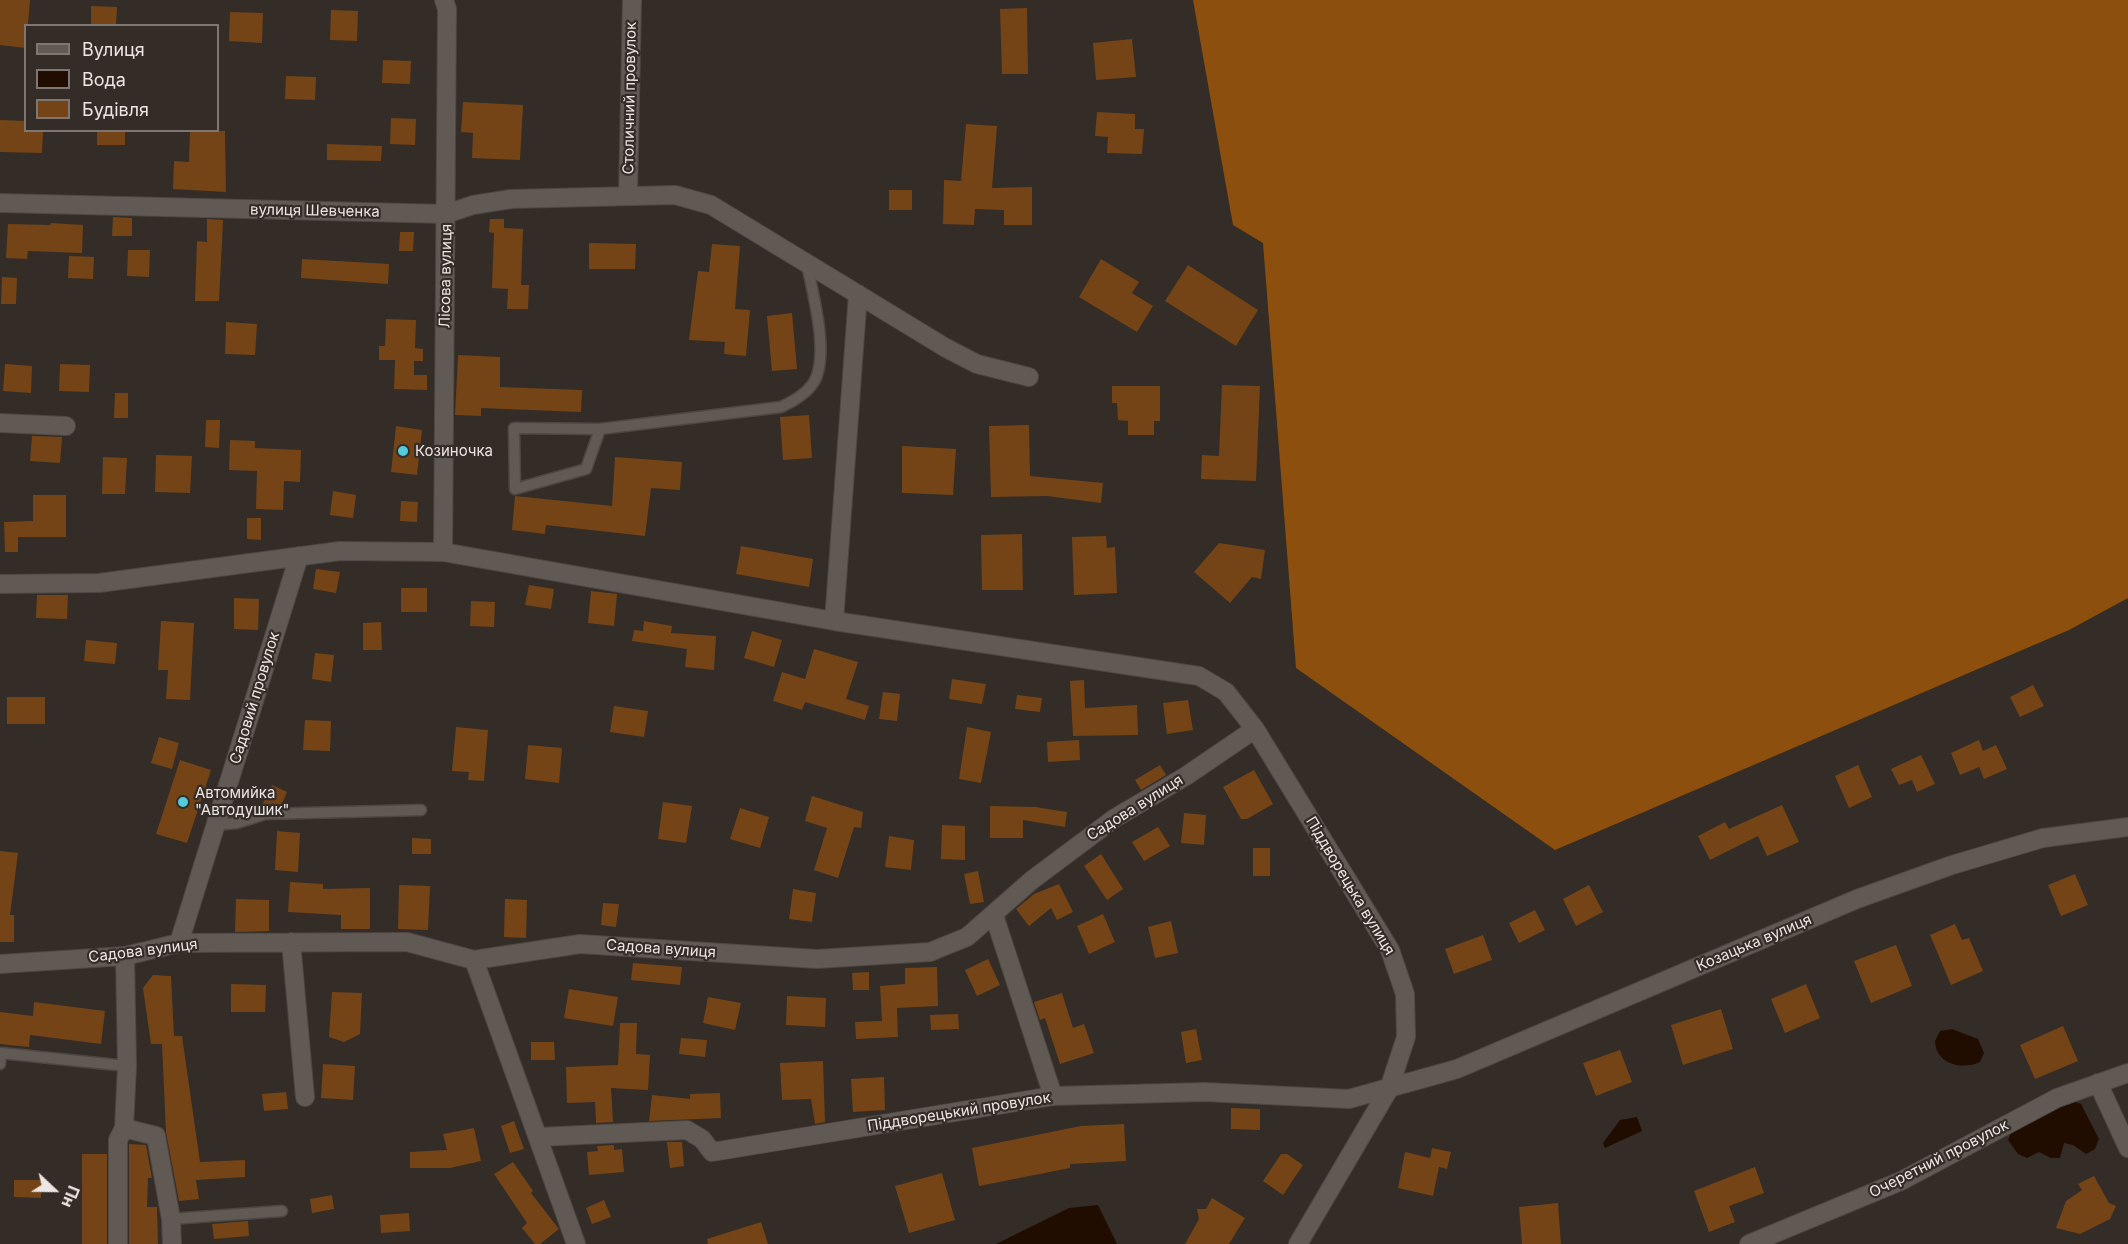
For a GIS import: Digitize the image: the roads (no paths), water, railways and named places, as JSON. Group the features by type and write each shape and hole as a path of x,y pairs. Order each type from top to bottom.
{"street":[{"name":"Лісова вулиця","path":"443,552 447,9 444,0"},
{"name":"Столичний провулок","path":"628,196 632,0"},
{"name":"вулиця Шевченка","path":"0,203 446,214 473,205 511,199 675,195 694,198 711,205 977,364 1029,377"},
{"path":"834,621 858,294"},
{"path":"0,423 66,426"},
{"name":"Піддворецька вулиця","path":"0,584 99,583 340,551 443,552 834,621 1199,675 1226,692 1256,729 1390,950 1405,994 1406,1037 1389,1089 1298,1244"},
{"name":"Садовий провулок","path":"179,943 299,556"},
{"name":"Садова вулиця","path":"0,964 125,956 179,943 407,942 474,960 580,944 818,959 930,952 967,937 1032,880 1115,818 1186,776 1256,729"},
{"name":"Козацька вулиця","path":"1389,1089 1457,1069 1857,899 1952,865 2043,838 2128,827"},
{"path":"994,915 1053,1096"},
{"path":"291,942 305,1096"},
{"path":"118,1244 118,1140 124,1128 128,1066 125,956"},
{"path":"474,960 576,1244"},
{"name":"Очеретний провулок","path":"1749,1244 1901,1181 2057,1098 2128,1073"},
{"path":"2098,1083 2128,1148"},
{"name":"Піддворецький провулок","path":"539,1137 687,1130 702,1139 712,1152 1053,1096 1204,1092 1349,1099 1389,1089"},
{"path":"124,1128 156,1136 171,1219 172,1244"}],"lane":[{"path":"600,429 586,469 515,489 514,428 600,429 781,407 798,399 815,380 821,360 807,264"},
{"path":"215,825 237,823 266,814 421,810"},
{"path":"0,1064 1,1053 128,1066"},
{"path":"171,1219 282,1211"}],"water":[{"path":"1952,1029 1978,1039 1984,1053 1980,1062 1966,1065 1952,1064 1940,1056 1935,1041 1940,1031"},
{"path":"2073,1101 2081,1104 2099,1139 2095,1149 2086,1154 2073,1145 2064,1143 2060,1158 2051,1158 2039,1152 2027,1158 2018,1154 2008,1140 2011,1133"},
{"path":"1637,1117 1642,1131 1605,1148 1603,1143 1620,1120"},
{"path":"1098,1205 1117,1244 996,1244 1069,1208"}],"place":[{"name":"Козиночка","path":"403,451"},
{"name":"Автомийка \"Автодушик\"","path":"183,802"}]}
